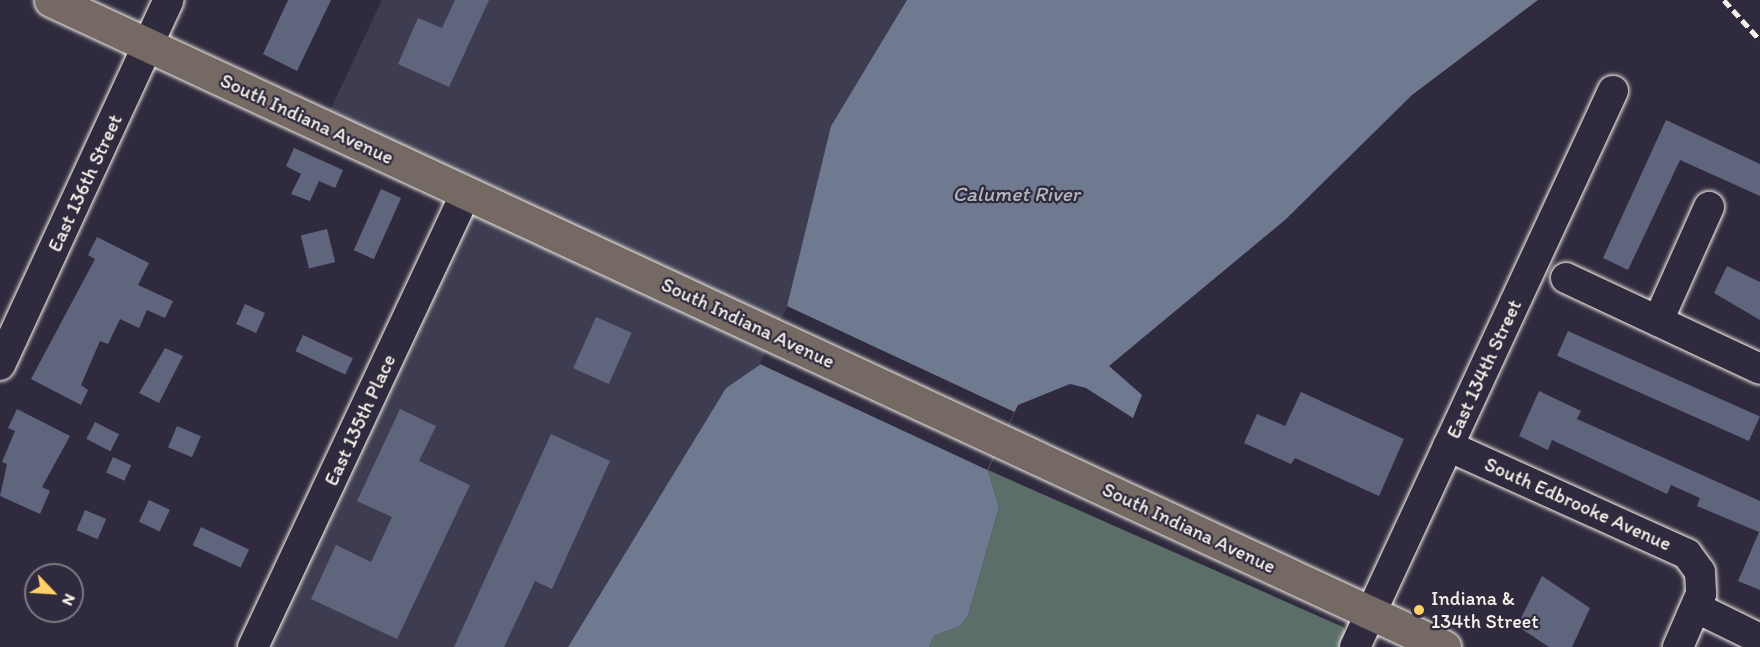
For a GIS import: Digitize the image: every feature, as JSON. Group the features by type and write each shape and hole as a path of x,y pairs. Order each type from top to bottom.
{"main road":[{"name":"South Indiana Avenue","path":"51,0 1444,647"}],"street":[{"name":"East 136th Street","path":"0,365 170,0"},
{"name":"East 134th Street","path":"1355,647 1613,91"},
{"name":"East 135th Place","path":"254,647 466,193"},
{"path":"1658,321 1710,207"},
{"path":"1566,278 1760,369"},
{"name":"South Edbrooke Avenue","path":"1448,446 1678,548 1700,572 1697,608"},
{"path":"1678,647 1697,608 1760,639"}],"shaded area":[{"path":"382,0 907,0 831,126 787,306 761,364 726,388 568,647 261,647 473,191 325,121"}],"green space":[{"path":"988,470 1343,627 1349,637 1344,647 929,647 934,636 960,626 968,616 999,507"}],"water":[{"name":"Calumet River","path":"907,0 1538,0 1412,95 1285,220 1109,366 1142,395 1133,418 1086,388 1070,384 1018,405 988,470 999,507 968,616 960,626 934,636 929,647 568,647 726,388 761,364 787,306 831,126"}],"pier":[{"path":"787,306 1014,412 987,470 760,364"}],"building":[{"path":"288,0 331,0 297,71 263,54"},
{"path":"455,0 489,0 449,87 398,64 418,18 442,28"},
{"path":"1666,120 1760,164 1760,196 1680,160 1628,270 1603,258"},
{"path":"294,148 343,170 335,188 319,181 310,201 291,194 301,174 286,166"},
{"path":"381,189 401,198 374,259 354,250"},
{"path":"327,229 335,262 309,269 301,236"},
{"path":"97,237 149,263 138,285 173,301 165,318 147,310 139,328 120,319 108,344 100,341 81,385 88,390 81,405 31,379 95,259 88,255"},
{"path":"1727,266 1760,282 1760,320 1714,293"},
{"path":"245,304 265,313 256,333 236,324"},
{"path":"596,317 632,333 609,384 573,368"},
{"path":"1568,331 1760,416 1749,441 1557,356"},
{"path":"303,335 353,358 345,375 295,351"},
{"path":"165,348 183,356 159,403 139,393"},
{"path":"1539,391 1581,411 1577,419 1760,501 1760,590 1738,581 1759,532 1697,506 1700,498 1671,485 1667,494 1552,440 1548,450 1519,436"},
{"path":"1301,392 1404,439 1379,496 1295,458 1291,464 1244,443 1257,414 1285,426"},
{"path":"17,409 70,436 42,487 50,491 40,514 0,496 7,464 2,462 15,431 8,428"},
{"path":"400,409 436,426 419,461 470,485 397,639 311,599 336,545 371,562 392,517 357,501"},
{"path":"95,422 119,434 110,451 86,439"},
{"path":"177,426 201,436 192,457 168,447"},
{"path":"551,434 610,461 552,589 535,581 504,647 454,647"},
{"path":"113,457 131,465 124,481 106,473"},
{"path":"149,500 170,510 160,531 139,522"},
{"path":"85,510 106,519 98,539 76,530"},
{"path":"201,527 249,549 241,568 193,545"},
{"path":"1542,576 1590,608 1572,647 1549,647 1517,626"}],"railway":[{"path":"1724,0 1760,40"}],"place":[{"name":"Indiana & 134th Street","path":"1419,610"}]}
